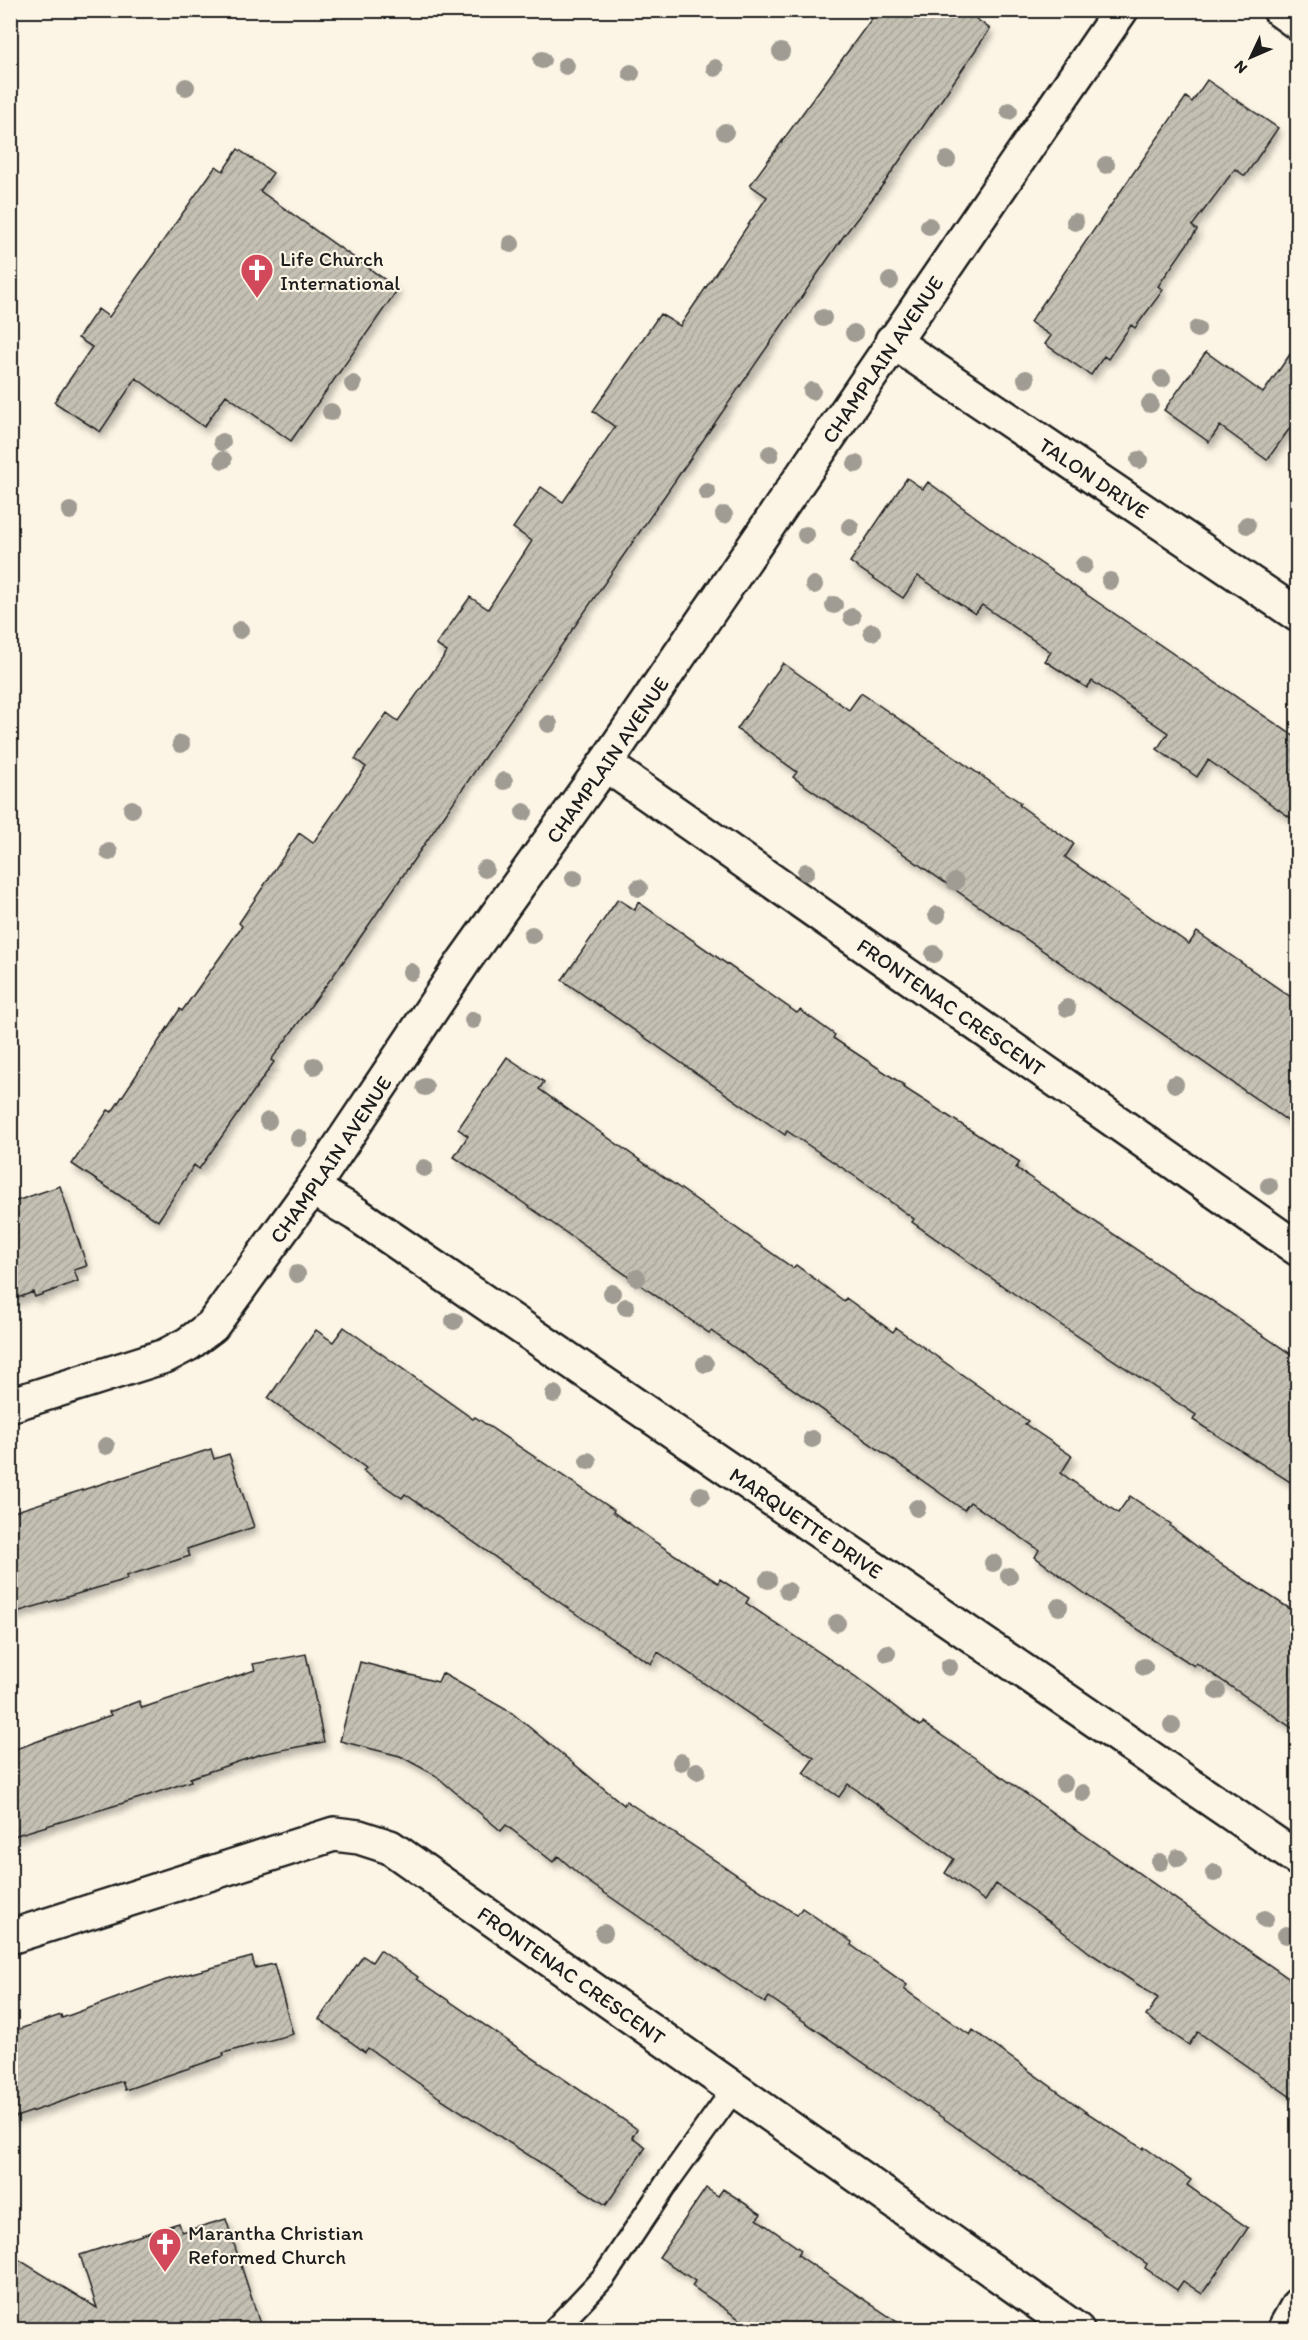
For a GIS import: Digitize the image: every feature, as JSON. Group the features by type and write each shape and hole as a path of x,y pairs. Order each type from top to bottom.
{"street":[{"name":"CHAMPLAIN AVENUE","path":"10,1405 165,1356 188,1344 212,1326 312,1188 464,962 605,764 1121,10"},
{"path":"1280,10 1298,23"},
{"name":"TALON DRIVE","path":"892,342 1298,615"},
{"name":"FRONTENAC CRESCENT","path":"605,764 1298,1250"},
{"name":"MARQUETTE DRIVE","path":"312,1188 373,1226 1298,1859"},
{"name":"FRONTENAC CRESCENT","path":"10,1937 334,1834 359,1836 390,1847 1077,2330"},
{"path":"1284,2330 1298,2306"}],"lane":[{"path":"554,2330 604,2277 668,2181 734,2089"}],"building":[{"path":"878,10 964,10 990,29 885,182 843,237 346,958 271,1060 274,1062 251,1095 199,1169 194,1165 158,1221 72,1164 108,1110 112,1112 180,1009 182,1011 242,926 239,923 299,833 313,843 366,767 355,759 387,713 398,721 447,652 436,645 470,597 488,609 532,541 513,528 541,487 563,502 615,427 593,411 660,314 680,326 767,197 750,185"},
{"path":"1207,80 1278,128 1245,176 1235,169 1192,226 1197,230 1158,286 1163,290 1135,328 1131,325 1108,359 1104,356 1091,375 1045,344 1051,336 1030,322 1186,97 1192,102"},
{"name":"Life Church International","path":"238,149 273,173 260,191 398,289 291,441 226,395 204,427 136,378 100,432 54,402 92,347 78,338 98,309 109,317 216,166 223,171"},
{"path":"1298,343 1298,417 1267,460 1220,426 1209,442 1164,410 1206,352 1263,393"},
{"path":"907,478 923,489 928,482 1011,543 1298,739 1298,823 1208,760 1197,777 1157,749 1168,733 1092,681 1087,688 1045,661 1051,652 982,605 975,614 918,576 903,598 850,562"},
{"path":"783,663 849,710 861,693 1021,803 1019,805 1074,844 1065,857 1189,944 1197,932 1298,1002 1298,1128 793,777 797,772 737,729"},
{"path":"618,899 635,910 638,902 797,1013 800,1010 835,1035 833,1038 904,1085 903,1087 1020,1162 1016,1168 1298,1359 1298,1487 1193,1420 1196,1415 1007,1289 912,1222 914,1219 859,1179 787,1131 785,1135 562,980"},
{"path":"507,1057 544,1082 539,1089 793,1268 796,1265 844,1301 846,1298 893,1332 896,1328 1028,1421 1025,1424 1072,1456 1061,1473 1118,1513 1130,1496 1171,1524 1170,1526 1216,1561 1298,1614 1298,1732 1196,1663 1194,1666 1102,1606 1035,1557 1039,1550 970,1502 964,1510 711,1331 709,1333 454,1157 468,1136 458,1129"},
{"path":"60,1186 87,1266 74,1270 78,1281 35,1297 33,1292 10,1301 10,1203"},
{"path":"344,1327 473,1419 475,1417 614,1510 613,1512 655,1542 718,1583 720,1579 749,1598 746,1603 856,1677 920,1726 923,1723 975,1758 1298,1985 1298,2102 1198,2032 1189,2045 1146,2016 1158,1998 1090,1953 1053,1924 996,1884 985,1901 945,1873 954,1859 896,1817 848,1784 839,1797 803,1773 814,1758 658,1652 651,1664 612,1639 405,1494 402,1498 363,1471 366,1468 268,1398 316,1330 333,1342"},
{"path":"211,1449 214,1459 229,1454 254,1527 187,1549 190,1556 126,1576 127,1579 10,1614 10,1513"},
{"path":"306,1654 324,1742 261,1754 140,1798 10,1837 10,1751 111,1715 109,1712 139,1701 142,1708 255,1670 253,1664"},
{"path":"360,1662 438,1682 442,1673 512,1713 624,1805 626,1801 797,1915 802,1908 852,1942 851,1945 907,1985 904,1989 970,2035 973,2030 1086,2112 1143,2149 1144,2147 1191,2180 1187,2185 1248,2228 1202,2294 1183,2281 1177,2290 1145,2268 1147,2264 769,1997 765,2003 583,1878 558,1856 553,1862 506,1825 501,1831 435,1775 400,1756 340,1741"},
{"path":"380,1950 418,1977 417,1979 637,2129 632,2137 646,2147 606,2205 440,2098 368,2048 365,2052 319,2019 363,1956 372,1962"},
{"path":"252,1957 255,1968 274,1964 293,2034 223,2053 224,2056 125,2090 122,2081 10,2119 10,2032 61,2015 62,2018 166,1980"},
{"path":"706,2188 718,2196 723,2189 761,2214 757,2219 801,2250 798,2255 909,2330 755,2330 692,2286 695,2281 659,2257"},
{"name":"Marantha Christian Reformed Church","path":"226,2219 262,2330 10,2330 10,2254 97,2308 80,2255 179,2223 182,2232"}],"place":[{"name":"Life Church International","path":"257,299"},
{"name":"Marantha Christian Reformed Church","path":"165,2273"}]}
